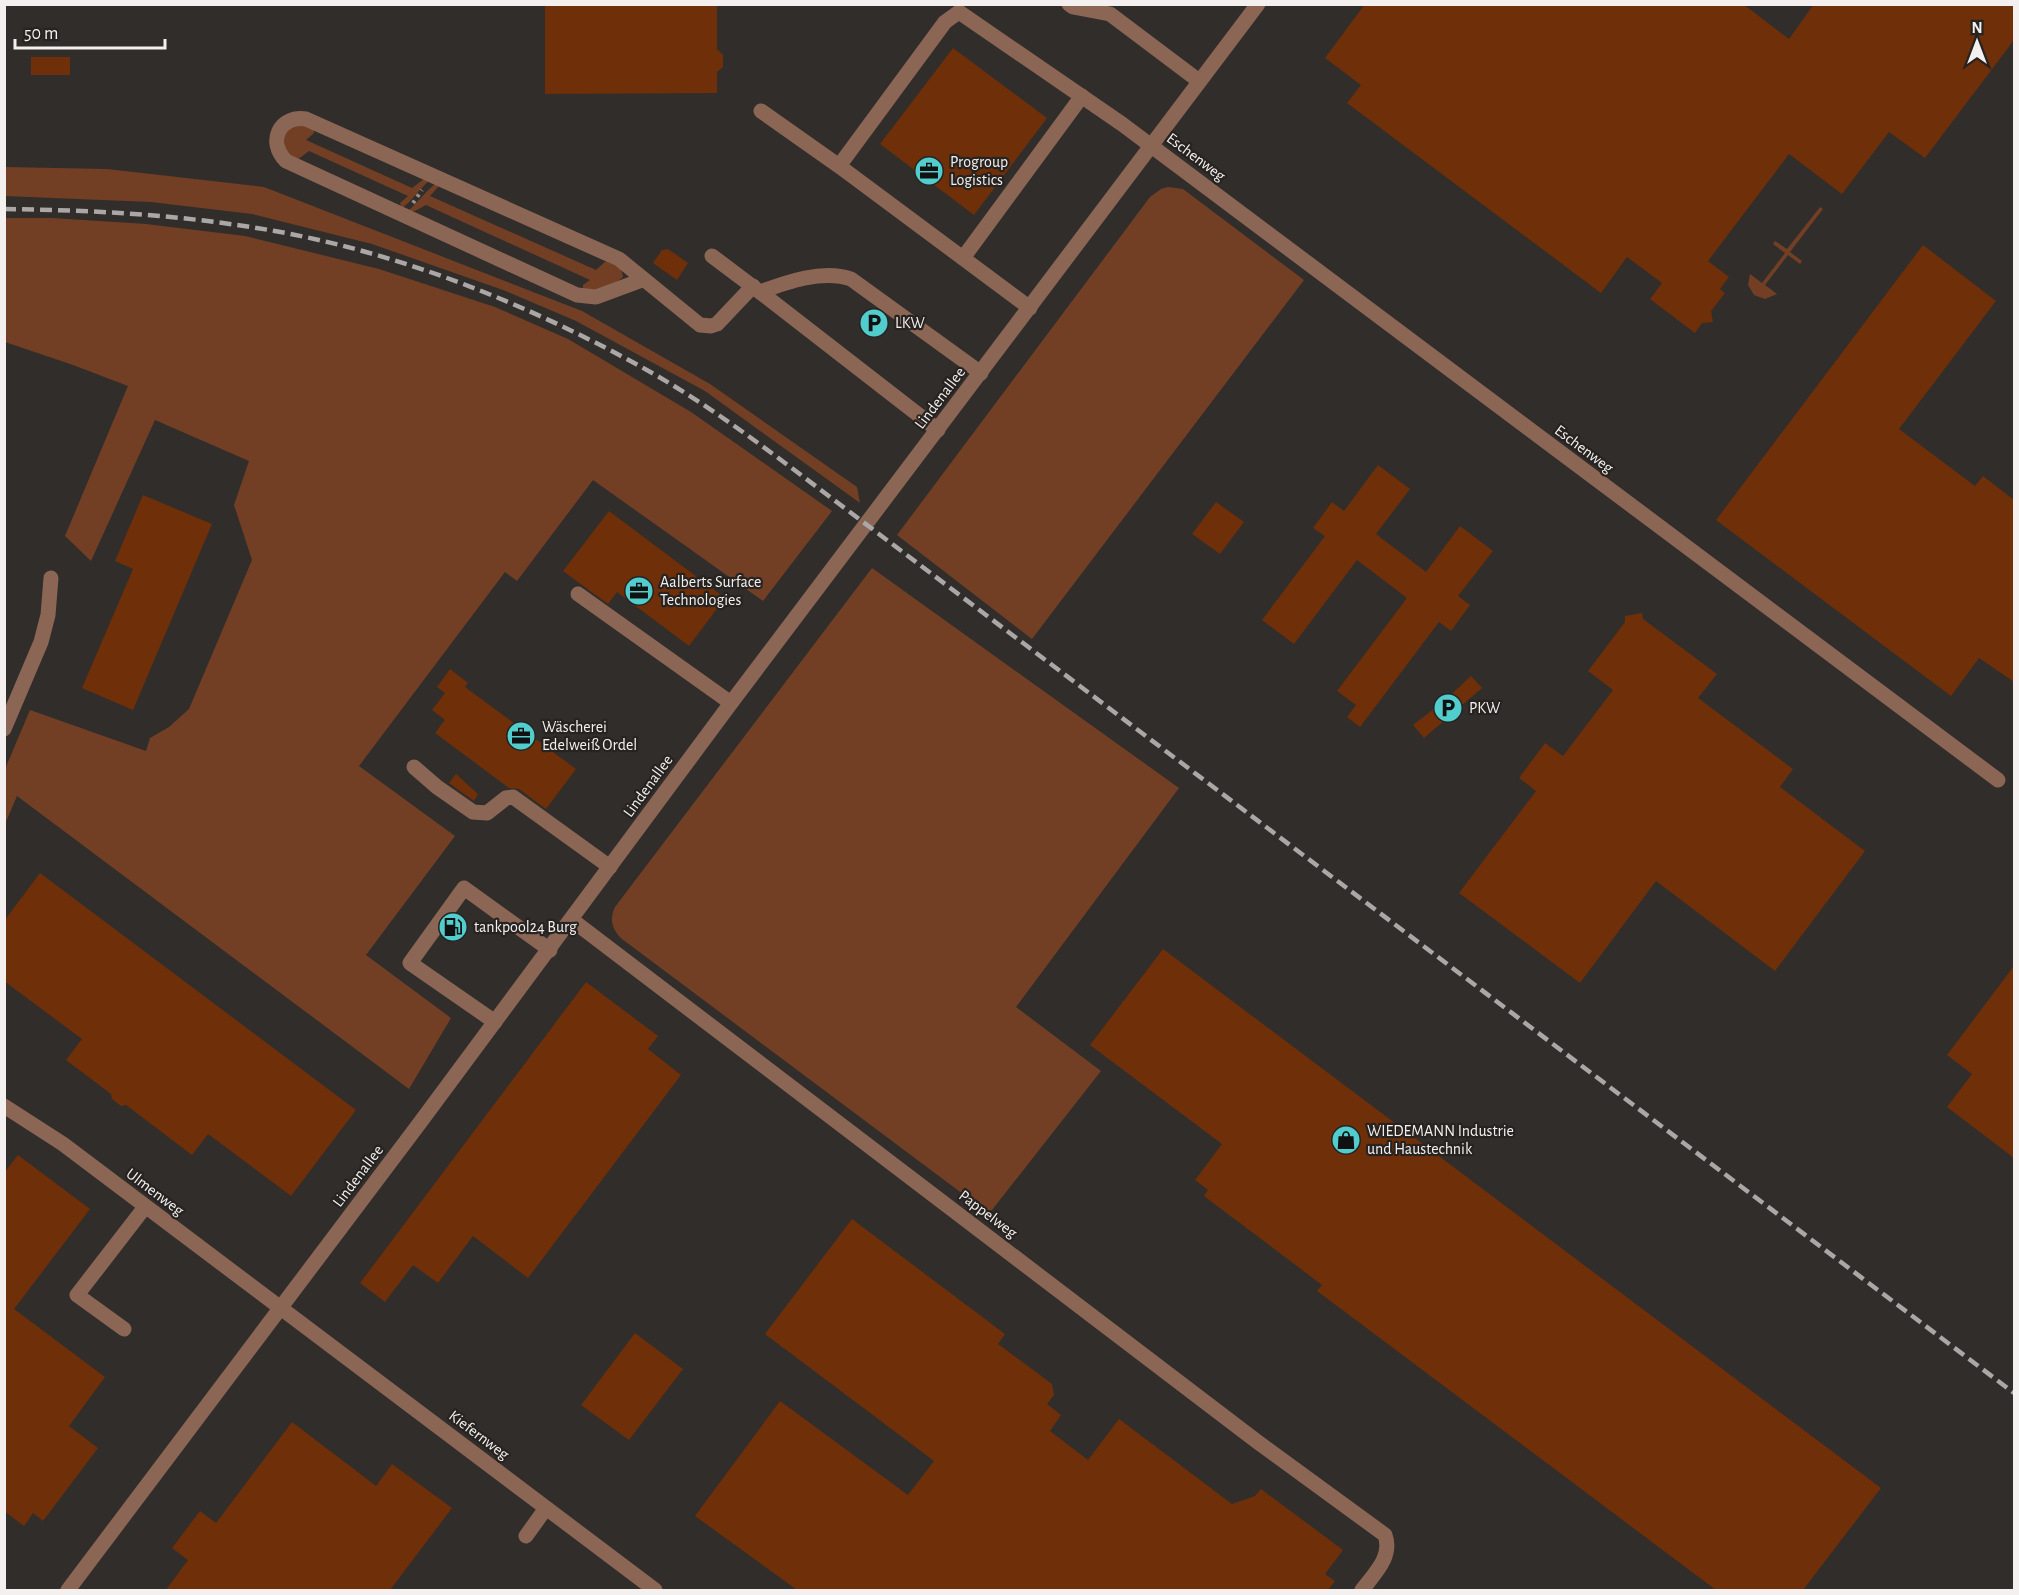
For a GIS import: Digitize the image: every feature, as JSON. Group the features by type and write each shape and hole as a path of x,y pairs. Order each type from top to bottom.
{"street":[{"path":"1069,4 1073,7 1110,14 1199,81"},
{"name":"Lindenallee","path":"68,1590 550,950 731,703 1030,308 1252,7"},
{"name":"Eschenweg","path":"839,166 945,22 959,12 1082,96 1150,146 1998,780"},
{"path":"963,258 1082,96"},
{"path":"761,111 1030,308"},
{"path":"642,280 596,297 583,297 286,161 280,156 276,141 281,127 292,119 306,119 619,259 642,280 705,326 722,321 756,289 830,275 851,279 981,373"},
{"path":"712,256 938,430"},
{"path":"4,729 41,642 48,615 51,578"},
{"path":"578,594 731,703"},
{"path":"414,767 437,787 473,812 487,813 506,798 513,797 610,867"},
{"path":"495,1022 410,963 464,888 550,950"},
{"name":"Pappelweg","path":"572,920 1246,1434 1384,1536 1388,1544 1385,1559 1362,1590"},
{"name":"Ulmenweg","path":"4,1106 63,1144 280,1310"},
{"path":"124,1329 77,1295 145,1207"},
{"name":"Kiefernweg","path":"280,1310 656,1590"},
{"path":"526,1536 546,1508"}],"path":[{"path":"400,213 417,200 421,191 437,178"}],"shaded area":[{"path":"299,124 314,129 314,133 306,140 412,188 424,179 429,181 402,208 400,203 408,196 309,151 297,160 285,151 284,133 288,128"},
{"path":"5,167 107,169 264,187 582,311 710,384 857,487 860,503 705,391 576,321 503,290 372,244 252,214 151,202 5,196"},
{"path":"435,184 439,186 430,196 596,270 606,261 621,268 623,277 604,288 583,289 583,285 590,280 426,205 415,211 408,211"},
{"path":"1168,187 1183,189 1304,280 1032,639 897,535 1150,197"},
{"path":"1820,207 1823,209 1790,252 1802,261 1800,264 1788,255 1765,285 1777,294 1765,299 1754,295 1748,285 1750,274 1762,283 1785,253 1773,244 1775,241 1787,249"},
{"path":"5,218 52,218 146,224 245,236 379,269 495,307 568,339 691,412 832,511 763,601 593,480 517,581 505,572 359,766 455,836 366,955 451,1018 409,1089 17,796 5,824 5,769 30,710 146,751 150,738 169,727 189,709 252,560 234,505 249,461 155,420 91,561 65,536 128,386 5,342"},
{"path":"872,568 1179,788 1016,1007 1101,1071 992,1210 987,1212 622,939 612,924 615,907"}],"building":[{"path":"545,4 717,4 717,49 723,55 723,67 717,72 717,93 545,94"},
{"path":"1365,4 1743,4 1789,39 1814,4 2014,4 2014,40 1925,158 1889,132 1842,194 1789,154 1708,261 1729,277 1720,289 1725,293 1711,311 1713,322 1702,323 1695,333 1650,299 1662,283 1627,257 1601,293 1347,103 1361,85 1325,58"},
{"path":"953,48 1047,118 974,215 880,144"},
{"path":"31,57 70,57 70,75 31,75"},
{"path":"1923,245 1996,301 1899,429 1975,486 1983,476 2014,500 2014,682 1979,658 1951,696 1716,520"},
{"path":"668,249 688,263 677,280 653,263 662,250"},
{"path":"1378,465 1410,489 1376,534 1426,572 1460,526 1493,551 1458,596 1470,605 1451,631 1439,622 1360,727 1347,717 1356,705 1337,691 1407,598 1357,560 1294,644 1262,620 1325,536 1313,528 1332,502 1344,511"},
{"path":"143,495 212,524 133,710 82,688 133,569 115,561"},
{"path":"1216,502 1244,522 1220,554 1192,534"},
{"path":"609,511 725,598 689,646 617,592 608,604 563,571"},
{"path":"1642,613 1643,619 1717,674 1698,698 1793,769 1780,787 1865,851 1775,971 1656,881 1580,983 1459,893 1536,791 1519,778 1545,743 1563,756 1613,690 1588,671 1625,622 1625,616"},
{"path":"450,669 468,683 465,687 576,769 546,809 519,789 509,788 435,733 445,720 432,710 445,693 437,687"},
{"name":"PKW","path":"1471,676 1482,688 1424,738 1413,725"},
{"path":"456,774 478,794 474,801 449,783"},
{"path":"40,873 356,1110 291,1196 208,1134 192,1155 126,1105 121,1106 112,1099 111,1094 66,1060 82,1039 4,981 4,921"},
{"path":"1163,949 1881,1488 1803,1590 1716,1590 1317,1291 1322,1285 1204,1196 1208,1190 1195,1180 1222,1144 1090,1045"},
{"path":"2014,966 2014,1158 1947,1107 1972,1074 1947,1055"},
{"path":"586,982 658,1036 648,1049 681,1075 528,1278 473,1236 438,1283 413,1265 385,1302 360,1283"},
{"path":"18,1155 90,1209 14,1309 105,1377 69,1426 98,1448 43,1521 33,1513 24,1526 4,1511 4,1173"},
{"path":"852,1219 1005,1334 998,1344 1052,1384 1054,1395 1047,1404 1061,1415 1050,1431 1088,1460 1119,1419 1232,1504 1255,1496 1261,1489 1343,1550 1325,1574 1335,1581 1328,1590 797,1590 695,1516 780,1401 908,1495 934,1461 765,1334"},
{"path":"635,1333 683,1369 629,1440 581,1405"},
{"path":"292,1422 376,1486 392,1464 452,1508 390,1590 166,1590 188,1560 172,1548 200,1511 216,1523"}],"railway":[{"path":"4,209 185,218 296,235 346,247 397,261 495,297 543,317 663,379 714,412 789,466 2014,1393"}],"place":[{"name":"Progroup Logistics","path":"929,171"},
{"name":"LKW","path":"874,323"},
{"name":"Aalberts Surface Technologies","path":"639,591"},
{"name":"PKW","path":"1448,708"},
{"name":"Wäscherei Edelweiß Ordel","path":"521,736"},
{"name":"tankpool24 Burg","path":"453,927"},
{"name":"WIEDEMANN Industrie und Haustechnik","path":"1346,1140"}]}
